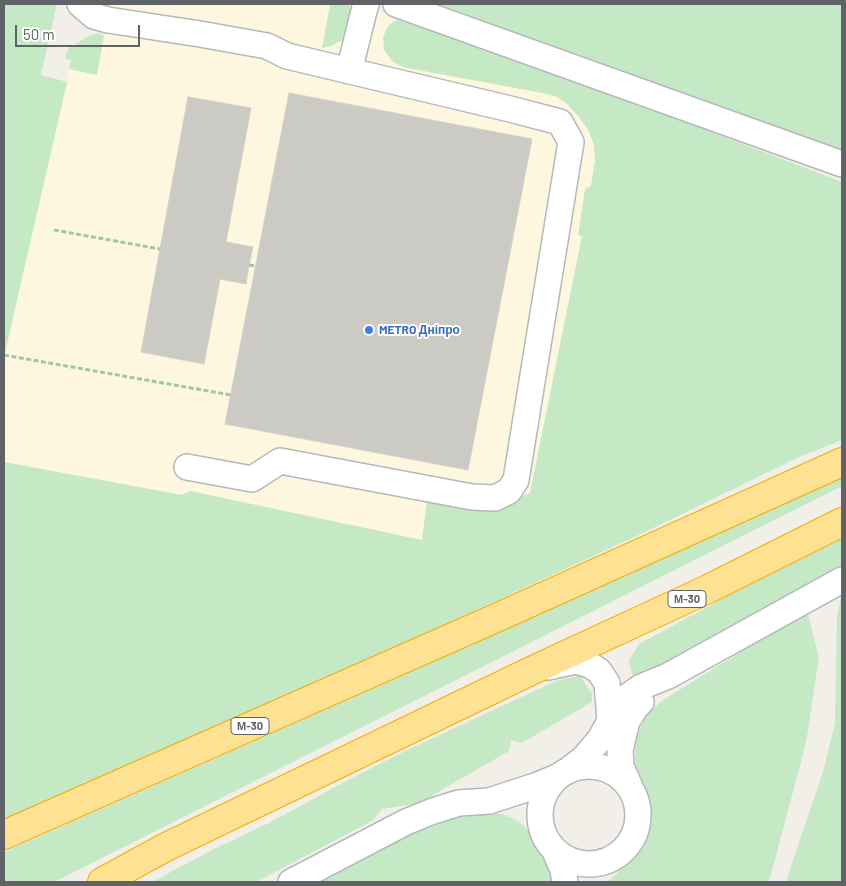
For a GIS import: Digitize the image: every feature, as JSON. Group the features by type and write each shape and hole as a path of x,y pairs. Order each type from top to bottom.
{"highway":[{"name":"М-30","path":"4,835 505,614 842,462"},
{"name":"М-30","path":"102,882 166,847 530,671 708,589 842,522"}],"street":[{"path":"80,4 94,16 108,20 267,46 287,56 560,122 570,142 516,480 509,491 495,498 472,497 280,461 252,479 187,467"},
{"path":"349,71 366,4"},
{"path":"396,4 842,164"},
{"path":"291,882 406,822 433,810 459,803 489,801 514,794 564,772 583,759 600,739 610,720 628,696 842,580"},
{"path":"530,671 576,661 590,664 599,671 607,683 610,720"},
{"path":"588,882 602,866 625,848 634,836 638,820 637,805 621,766 620,750 627,721 636,706 668,676"},
{"path":"565,882 563,870 540,823 540,806 546,790 564,772 588,765 605,768 620,776 631,789"},
{"path":"489,801 515,810 532,821 550,845 568,859 583,864 598,863 613,858"}],"path":[{"path":"54,230 160,249"},
{"path":"249,265 255,266"},
{"path":"4,355 231,395"}],"shaded area":[{"path":"112,4 357,4 615,95 582,236 530,493 485,511 428,501 422,540 190,491 182,495 4,462 4,357 67,82 71,60 65,59 66,54 69,48 87,37 98,33 105,36"}],"green space":[{"path":"4,4 57,4 41,75 67,82 4,357"},
{"path":"330,4 348,4 352,11 345,39 322,48"},
{"path":"421,4 842,4 842,149 672,91"},
{"path":"399,18 615,95 842,182 842,440 797,458 643,533 314,685 4,820 4,462 182,495 190,491 422,540 427,500 485,511 530,493 582,236 578,235 585,189 591,186 595,160 594,145 588,130 579,117 567,104 557,97 407,68 392,61 384,50 383,37 388,26"},
{"path":"98,33 104,36 97,75 69,69 71,60 65,59 69,48 87,37"},
{"path":"842,477 842,486 54,882 4,882 4,852 395,679"},
{"path":"842,534 842,571 634,683 629,661 639,644"},
{"path":"842,596 842,882 787,882 823,772 835,723 837,616"},
{"path":"807,611 819,657 806,743 769,882 608,882 644,847 650,826 650,807 635,767 635,741 646,715 663,700"},
{"path":"581,675 592,693 592,702 522,743 511,740 509,751 419,803 382,809 372,821 256,882 152,882 405,751 556,681"},
{"path":"494,812 519,822 544,846 554,866 559,882 319,882 327,874 448,813"}],"building":[{"name":"METRO Дніпро","path":"289,93 532,139 468,470 225,424"},
{"path":"188,97 251,108 226,242 253,247 246,284 220,279 204,364 141,352"}],"place":[{"name":"METRO Дніпро","path":"369,330"}]}
